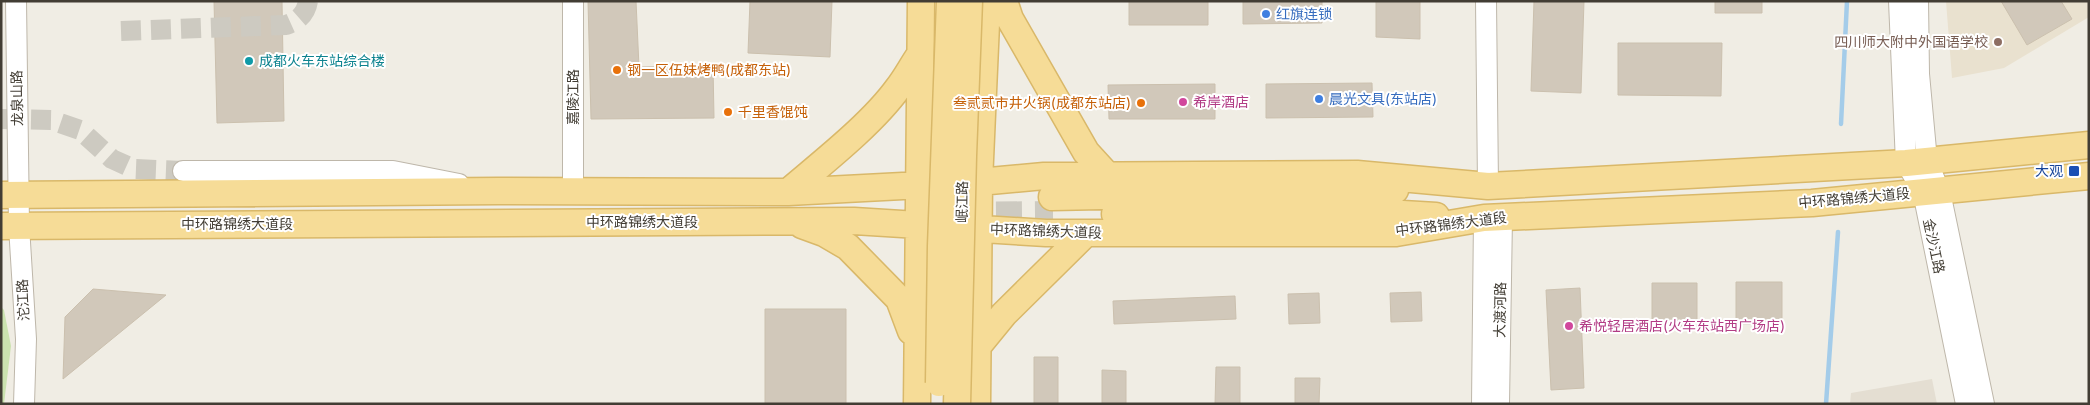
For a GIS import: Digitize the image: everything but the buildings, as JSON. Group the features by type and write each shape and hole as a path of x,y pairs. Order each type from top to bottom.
{"main road":[{"path":"917,404 917,226 921,1"},
{"name":"岷江路","path":"939,404 941,246 950,1"},
{"name":"岷江路","path":"957,404 969,1"},
{"name":"岷江路","path":"977,404 979,182 987,1"},
{"path":"1004,1 1010,19 1086,152 1107,176"},
{"path":"788,192 825,161 884,105 898,88 919,56"},
{"path":"1493,218 1386,213 1052,206 1488,186 1916,162 2089,145"},
{"path":"10,195 498,191 788,192 918,186 1044,176 1357,174 1488,186"},
{"name":"中环路锦绣大道段","path":"10,226 854,221 917,226 1086,233 1396,233 1493,218 1812,203 2089,176"},
{"path":"792,221 824,233 848,247 899,299 917,353"},
{"path":"977,346 1011,307 1086,233"}],"street":[{"name":"龙泉山路","path":"10,195 16,1"},
{"name":"嘉陵江路","path":"573,1 573,192"},
{"path":"1486,1 1488,186"},
{"name":"金沙江路","path":"1899,1 1916,162 1931,192 1984,404"},
{"name":"金沙江路","path":"1916,162 1919,74 1918,1"},
{"path":"183,171 393,171 498,191"},
{"name":"金沙江路","path":"1931,192 1966,404"},
{"name":"沱江路","path":"10,195 10,226 26,339 24,404"},
{"name":"大渡河路","path":"1482,404 1493,218"},
{"name":"大渡河路","path":"1493,218 1500,404"}],"shaded area":[{"name":"四川师大附中外国语学校","path":"1946,1 2089,1 2089,17 2004,68 1952,78"},
{"path":"1932,379 1937,404 1850,404 1851,393"}],"green space":[{"path":"1,307 4,310 11,346 4,404 1,404"}],"waterway":[{"path":"1841,124 1847,1"},
{"path":"1826,404 1838,232"}],"tunnel":[{"path":"121,31 286,25 301,16 308,1"},
{"path":"1,119 51,120 80,130 112,159 134,169 183,171"},
{"path":"957,215 1053,214"}],"place":[{"name":"红旗连锁","path":"1266,14"},
{"name":"四川师大附中外国语学校","path":"1998,42"},
{"name":"成都火车东站综合楼","path":"249,61"},
{"name":"钢一区伍妹烤鸭(成都东站)","path":"617,70"},
{"name":"晨光文具(东站店)","path":"1319,99"},
{"name":"希岸酒店","path":"1183,102"},
{"name":"叁贰贰市井火锅(成都东站店)","path":"1141,103"},
{"name":"千里香馄饨","path":"728,112"},
{"name":"大观","path":"2074,171"},
{"name":"希悦轻居酒店(火车东站西广场店)","path":"1569,326"}]}
